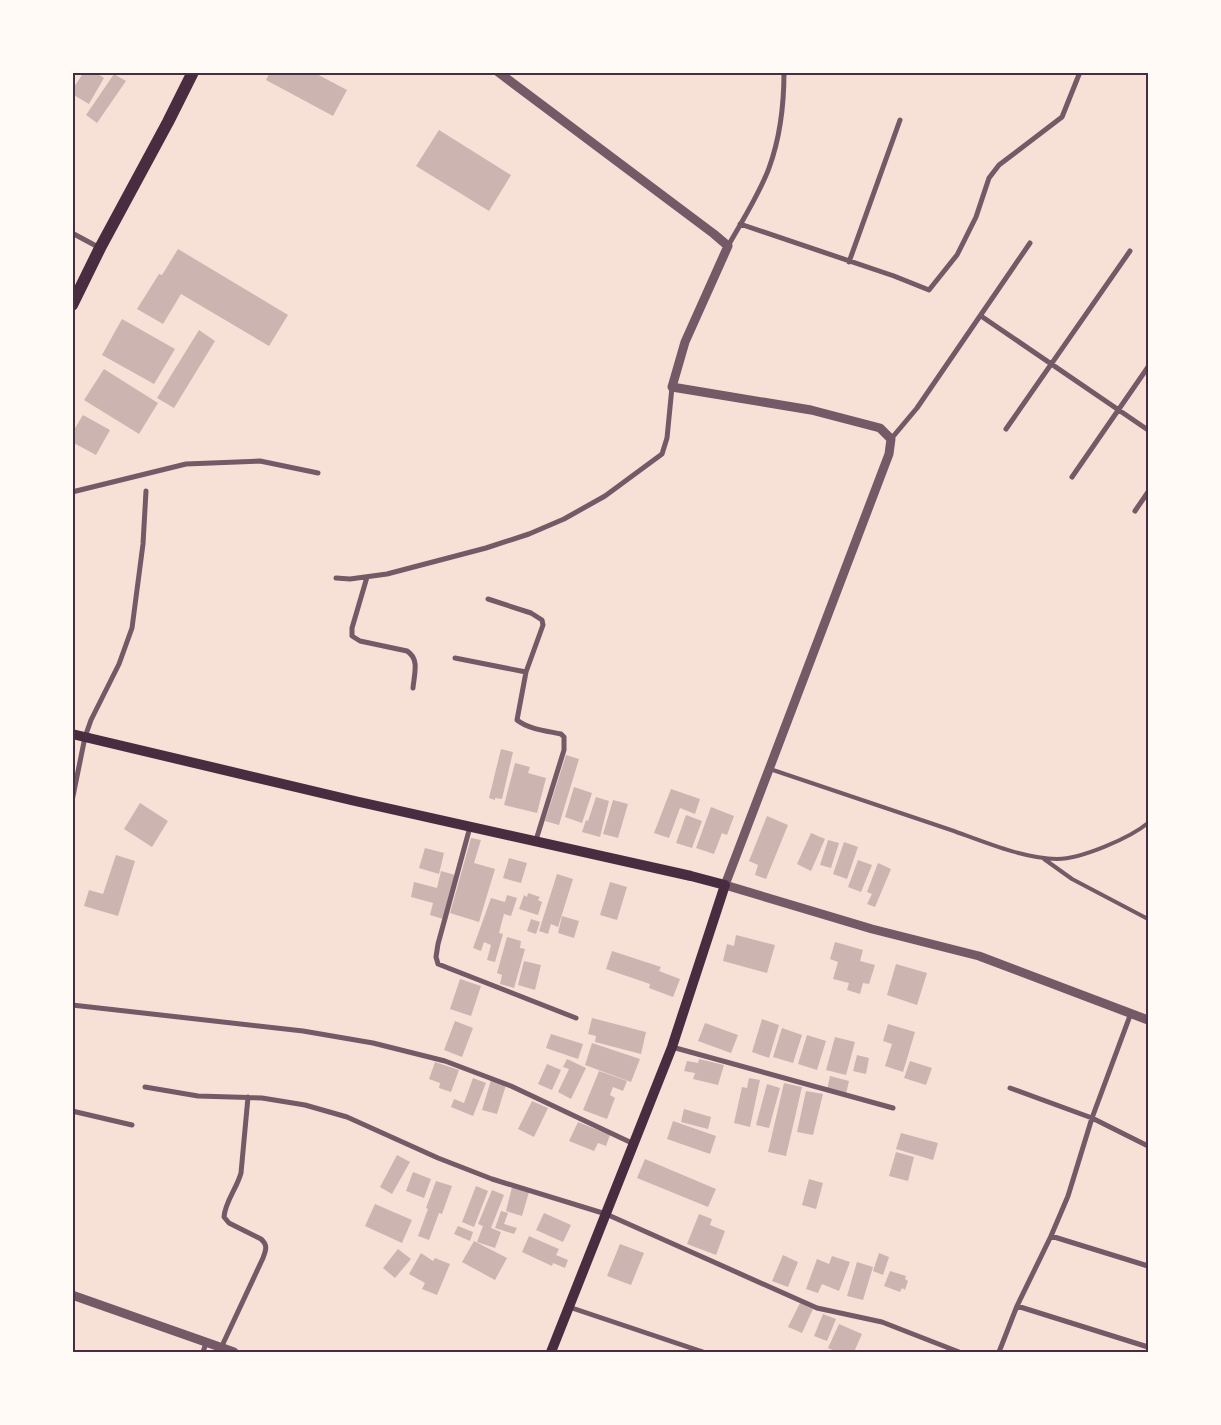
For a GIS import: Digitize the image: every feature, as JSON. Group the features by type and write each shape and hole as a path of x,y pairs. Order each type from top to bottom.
{"main road":[{"path":"72,304 100,248 164,131 193,72"},
{"path":"72,734 470,827 536,840 691,876 725,886 672,1047 552,1352"}],"street":[{"path":"498,72 728,246"},
{"path":"336,578 367,577 439,561 529,534 564,519 605,496 662,454 667,438 672,387 685,342 728,246 770,167 778,138 784,72"},
{"path":"740,224 894,276 929,290 958,255 976,217 988,178 999,165 1062,117 1080,72"},
{"path":"849,262 900,120"},
{"path":"72,233 100,248"},
{"path":"1030,243 982,316 917,408 892,439 889,454 725,886 872,929 979,956 1148,1020"},
{"path":"1006,429 1130,251"},
{"path":"982,316 1148,430"},
{"path":"1072,477 1148,367"},
{"path":"672,387 819,412 880,428 892,439"},
{"path":"72,492 186,464 260,461 318,473"},
{"path":"72,801 84,737 119,664 132,628 143,544 146,491"},
{"path":"1135,511 1148,492"},
{"path":"367,577 352,628 352,636 360,642 412,653 415,662 413,688"},
{"path":"488,599 531,613 542,620 543,626 526,672 517,720 531,727 561,734 565,742 536,840"},
{"path":"455,658 526,672"},
{"path":"470,827 438,944 436,957 438,964 576,1018"},
{"path":"72,1005 303,1031 373,1043 436,1059 512,1086 635,1144"},
{"path":"999,1352 1017,1306 1068,1196 1092,1118 1131,1013"},
{"path":"672,1047 893,1108"},
{"path":"145,1087 198,1096 262,1098 305,1105 347,1117 438,1158 492,1179 606,1214 817,1308 882,1322 959,1352"},
{"path":"1010,1088 1092,1118 1148,1146"},
{"path":"221,1348 266,1249 265,1242 229,1224 224,1217 225,1210 239,1182 241,1173 248,1097"},
{"path":"72,1111 132,1125"},
{"path":"1051,1236 1148,1266"},
{"path":"72,1295 234,1352"},
{"path":"1017,1306 1148,1347"},
{"path":"569,1307 703,1352"},
{"path":"203,1352 206,1343"}],"lane":[{"path":"770,768 990,843 1042,858 1057,859 1078,856 1120,840 1148,824"},
{"path":"1042,858 1072,879 1148,919"}],"building":[{"path":"84,72 95,72 104,78 89,104 72,94 72,90"},
{"path":"270,72 313,72 347,90 333,116 266,80"},
{"path":"114,74 126,81 97,123 86,115"},
{"path":"439,130 511,175 489,211 416,166"},
{"path":"178,249 288,315 269,346 181,294 163,324 137,309 159,274 162,275"},
{"path":"122,319 175,349 154,384 102,355"},
{"path":"199,330 215,341 174,408 157,398"},
{"path":"104,369 158,403 139,434 84,400"},
{"path":"83,415 110,430 96,455 72,442 72,433"},
{"path":"501,749 513,752 502,799 495,798 495,800 489,798"},
{"path":"566,755 579,759 559,825 545,821"},
{"path":"515,763 530,767 528,773 546,778 537,813 504,805"},
{"path":"574,787 592,793 582,823 565,817"},
{"path":"671,789 700,799 695,814 680,808 669,838 654,833"},
{"path":"596,797 609,801 600,837 582,832"},
{"path":"613,800 628,804 618,838 603,834"},
{"path":"140,803 168,821 152,847 124,829"},
{"path":"711,807 734,816 727,835 722,833 714,854 696,848"},
{"path":"686,815 702,821 692,848 676,843"},
{"path":"767,816 788,825 766,879 755,875 758,865 749,861"},
{"path":"811,833 825,839 811,871 797,864"},
{"path":"471,838 481,840 474,863 495,869 479,922 450,913"},
{"path":"828,840 839,843 831,868 820,865"},
{"path":"844,842 858,847 847,879 833,874"},
{"path":"425,848 444,853 439,874 419,868"},
{"path":"116,855 135,861 118,916 84,906 89,890 103,894"},
{"path":"509,858 527,863 521,883 503,878"},
{"path":"858,860 872,865 861,892 848,887"},
{"path":"878,863 891,869 875,907 867,904 872,894 867,892"},
{"path":"441,871 455,875 443,919 430,915 433,903 411,897 414,882 437,888"},
{"path":"557,874 573,879 558,927 551,924 548,934 539,931"},
{"path":"610,882 627,887 617,920 600,915"},
{"path":"528,893 540,897 538,900 542,902 538,915 519,909 524,895 527,897"},
{"path":"507,895 517,898 511,916 504,914 499,933 503,934 495,962 487,960 491,945 484,942 481,951 473,948 491,898 505,902"},
{"path":"562,916 579,921 574,938 558,933"},
{"path":"531,919 540,922 536,934 527,931"},
{"path":"736,935 775,945 767,973 723,961 727,944 734,946"},
{"path":"507,937 521,941 520,948 525,949 514,988 500,984 502,975 497,973"},
{"path":"835,942 863,950 860,961 875,965 869,984 863,983 860,994 847,990 849,983 833,979 838,962 830,959"},
{"path":"612,951 661,967 659,971 680,979 673,997 649,988 650,984 606,969"},
{"path":"524,961 541,965 535,990 518,985"},
{"path":"896,964 927,973 917,1005 887,995"},
{"path":"460,979 481,986 471,1016 450,1009"},
{"path":"592,1018 646,1032 641,1054 595,1042 596,1036 588,1034"},
{"path":"762,1019 779,1025 769,1058 752,1052"},
{"path":"455,1021 473,1028 462,1057 444,1050"},
{"path":"705,1023 738,1035 731,1053 698,1041"},
{"path":"888,1024 915,1032 903,1072 885,1066 892,1044 883,1041"},
{"path":"782,1028 802,1035 793,1063 773,1057"},
{"path":"551,1034 583,1044 578,1059 546,1048"},
{"path":"807,1035 826,1041 817,1070 798,1064"},
{"path":"835,1037 855,1042 846,1075 826,1070"},
{"path":"592,1043 640,1059 631,1082 585,1065"},
{"path":"857,1055 869,1058 866,1074 853,1071"},
{"path":"567,1059 586,1068 571,1099 558,1092 569,1069 563,1067"},
{"path":"699,1059 724,1065 718,1085 693,1079 695,1073 684,1071 687,1061 698,1063"},
{"path":"910,1061 932,1068 926,1085 904,1078"},
{"path":"435,1062 459,1070 451,1092 439,1088 440,1083 429,1079"},
{"path":"547,1064 561,1070 552,1090 538,1084"},
{"path":"599,1071 627,1081 623,1091 613,1087 610,1095 615,1098 607,1119 583,1110"},
{"path":"830,1076 849,1081 846,1094 827,1090"},
{"path":"473,1078 486,1083 473,1116 451,1107 454,1099 464,1103"},
{"path":"749,1078 760,1080 750,1127 734,1123 742,1087 747,1088"},
{"path":"491,1080 506,1085 497,1114 482,1110"},
{"path":"784,1083 802,1087 786,1156 768,1152"},
{"path":"767,1084 780,1088 769,1128 756,1125"},
{"path":"806,1091 823,1094 813,1135 797,1132"},
{"path":"532,1101 548,1108 534,1137 518,1129"},
{"path":"684,1109 711,1117 708,1129 681,1122"},
{"path":"673,1121 716,1136 710,1154 667,1139"},
{"path":"578,1122 610,1135 606,1146 598,1143 594,1151 569,1141"},
{"path":"901,1133 938,1143 933,1160 896,1149"},
{"path":"896,1152 914,1157 908,1181 889,1176"},
{"path":"397,1155 410,1162 392,1194 380,1187"},
{"path":"645,1159 716,1189 708,1207 637,1178"},
{"path":"413,1172 431,1179 424,1198 406,1191"},
{"path":"809,1179 823,1183 816,1209 802,1205"},
{"path":"436,1181 452,1186 442,1214 439,1213 429,1240 418,1236"},
{"path":"476,1186 488,1191 474,1227 462,1222"},
{"path":"512,1187 529,1192 522,1216 506,1211"},
{"path":"492,1190 504,1195 491,1228 501,1232 495,1248 477,1242 483,1226 478,1224"},
{"path":"375,1204 412,1220 402,1243 365,1226"},
{"path":"501,1211 508,1213 504,1224 517,1228 514,1234 495,1228"},
{"path":"544,1213 571,1225 563,1242 536,1230"},
{"path":"699,1214 712,1219 710,1225 725,1231 716,1255 687,1244"},
{"path":"458,1226 473,1232 470,1241 454,1234"},
{"path":"529,1236 559,1249 556,1255 568,1260 565,1268 553,1263 552,1266 522,1252"},
{"path":"474,1241 507,1258 495,1280 462,1262"},
{"path":"620,1244 644,1253 631,1285 607,1276"},
{"path":"398,1249 411,1259 395,1278 383,1268"},
{"path":"421,1253 433,1261 435,1258 450,1264 437,1295 422,1289 425,1283 409,1274"},
{"path":"879,1253 889,1257 883,1275 873,1271"},
{"path":"783,1255 798,1262 788,1287 772,1281"},
{"path":"832,1256 850,1262 839,1291 822,1284 818,1293 806,1289 817,1259 829,1264"},
{"path":"857,1262 873,1267 863,1300 847,1296"},
{"path":"890,1271 906,1276 905,1279 908,1281 905,1290 902,1288 900,1292 884,1286"},
{"path":"800,1303 813,1309 802,1333 788,1327"},
{"path":"823,1314 836,1319 827,1341 814,1336"},
{"path":"839,1324 862,1334 854,1352 837,1352 828,1348"}]}
